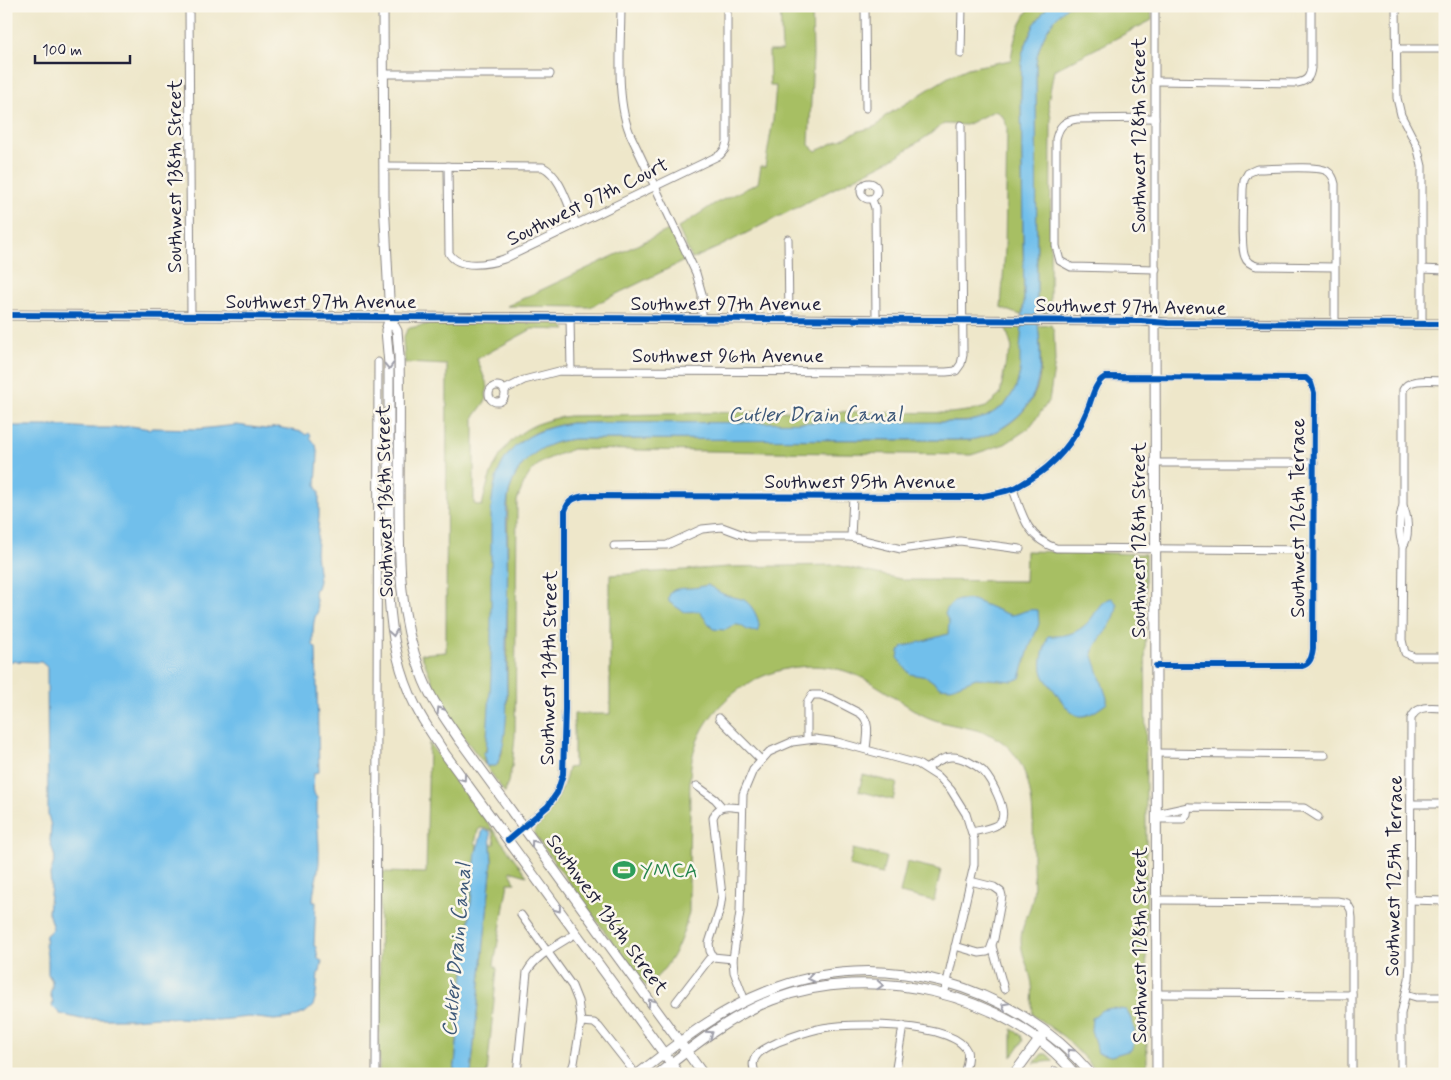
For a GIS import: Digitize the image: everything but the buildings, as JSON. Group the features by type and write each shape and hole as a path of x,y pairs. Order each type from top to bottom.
{"street":[{"name":"Southwest 138th Street","path":"189,6 191,316"},
{"name":"Southwest 136th Street","path":"383,6 384,166 390,318 386,330 389,373 389,594 394,645 403,678 416,708 445,754 679,1074"},
{"path":"621,6 623,113 627,128 699,282 702,298 702,319"},
{"name":"Southwest 97th Court","path":"448,166 448,248 451,257 457,261 469,263 499,261 717,156 725,149 727,134 727,6"},
{"path":"865,6 866,108"},
{"path":"961,54 962,6"},
{"name":"Southwest 128th Street","path":"1155,6 1157,1074"},
{"path":"1155,81 1298,83 1306,80 1310,76 1311,68 1311,6"},
{"path":"1396,6 1396,92 1398,106 1417,146 1422,166 1422,324"},
{"path":"1396,49 1445,49"},
{"path":"384,74 550,74"},
{"path":"1155,118 1077,119 1066,121 1059,129 1056,139 1055,233 1056,251 1060,260 1067,266 1074,268 1156,269"},
{"path":"962,125 962,320"},
{"path":"384,166 534,166 545,168 551,173 559,186 576,223"},
{"path":"1335,267 1261,266 1251,264 1245,257 1243,244 1243,185 1248,172 1256,170 1315,169 1331,174 1334,181 1335,267 1335,324"},
{"path":"872,199 875,208 876,320"},
{"path":"788,240 789,319"},
{"path":"1422,269 1445,270"},
{"name":"Southwest 97th Avenue","path":"6,315 1445,324"},
{"name":"Southwest 136th Street","path":"390,318 397,331 399,355 399,568 402,601 412,646 421,675 459,740 703,1074"},
{"path":"570,318 570,370"},
{"name":"Southwest 96th Avenue","path":"504,390 539,375 570,370 946,372 956,370 962,364 962,320"},
{"name":"Southwest 136th Street","path":"376,1074 378,362"},
{"name":"Southwest 95th Avenue","path":"568,504 575,498 586,496 972,498 1013,489 1036,475 1066,449 1082,423 1098,383 1103,378 1109,376 1156,376"},
{"name":"Southwest 126th Terrace","path":"1156,376 1303,377 1310,381 1314,390 1313,649 1309,662 1302,666 1156,666"},
{"path":"1445,381 1416,381 1406,385 1403,390 1403,506 1400,512 1400,541 1403,546 1402,640 1404,653 1414,657 1445,657"},
{"path":"1156,463 1314,463"},
{"path":"1013,489 1030,530 1038,540 1051,547 1060,549 1314,550"},
{"path":"851,537 853,497"},
{"name":"Southwest 134th Street","path":"508,840 543,812 552,802 560,786 564,769 565,516 568,504"},
{"path":"614,546 667,545 702,529 722,527 749,537 851,537 902,549 960,541 1020,549"},
{"path":"807,739 807,703 812,696 820,695 865,717 867,730 866,749"},
{"name":"Southwest 125th Terrace","path":"1401,1074 1401,1014 1410,970 1411,719 1416,710 1422,708 1445,708"},
{"path":"719,718 761,760"},
{"path":"745,1000 736,977 733,958 740,912 742,808 745,788 753,770 761,760 777,747 807,739 830,740 909,760 927,768 940,778 954,794 966,814 972,832 975,857 944,995"},
{"path":"1156,753 1325,755"},
{"path":"927,768 942,758 955,756 974,765 985,774 997,794 1003,813 1002,820 998,825 972,832"},
{"path":"697,786 715,799 722,807"},
{"path":"1411,804 1445,804"},
{"path":"713,957 709,947 709,939 717,918 722,895 713,818 717,810 722,807 742,808"},
{"path":"1156,816 1183,818 1187,814 1188,807"},
{"path":"1156,816 1188,807 1304,808 1318,817"},
{"path":"955,946 983,953 987,952 992,946 1002,900 1001,892 994,887 970,881"},
{"path":"1157,900 1337,900 1347,903 1351,910 1352,918 1352,1074"},
{"path":"1410,900 1445,901"},
{"path":"520,915 574,990 579,1004 581,1022 574,1063 570,1074"},
{"path":"517,1074 526,975 530,967 547,952 576,933"},
{"path":"992,946 1004,989"},
{"path":"676,1002 709,960 713,957 733,958"},
{"path":"581,1022 595,1024 599,1027 635,1071 745,1000 794,982 846,973 918,976 946,983 992,999 1017,1012 1061,1044 1091,1074"},
{"path":"846,973 847,985"},
{"path":"835,974 836,986"},
{"path":"658,1074 708,1035 750,1010 794,993 847,985 908,987 944,995 986,1009 1039,1040 1075,1074"},
{"path":"1157,994 1352,995"},
{"path":"1406,994 1416,997 1445,997"},
{"path":"756,1074 753,1063 756,1056 762,1050 789,1038 818,1029 883,1025 903,1026 936,1033 953,1039 961,1044 968,1054 964,1074"},
{"path":"895,1074 903,1026"},
{"path":"1014,1074 1046,1032"}],"green space":[{"path":"780,6 812,6 813,55 809,145 816,151 859,131 878,125 884,117 950,76 968,68 1011,60 1017,32 1031,6 1048,6 1034,25 1022,54 1024,300 1022,315 1001,308 1005,249 1007,128 1003,117 994,111 966,125 944,124 894,158 692,259 678,228 714,204 758,183 761,166 765,167 773,120 776,86 770,86 769,51 782,51"},
{"path":"1068,6 1151,6 1152,20 1054,70 1048,102 1051,118 1050,308 1044,315 1037,315 1036,63 1037,55 1046,32"},
{"path":"671,229 686,260 590,307 507,306"},
{"path":"557,322 562,324 566,330 532,329 477,359 488,387 487,399 474,417 474,504 482,506 492,471 509,444 520,434 550,420 569,416 792,411 950,413 975,410 986,407 1000,395 1006,361 1012,348 1005,325 1022,326 1020,372 1016,388 1005,405 986,417 974,421 915,423 571,423 541,430 528,437 506,458 488,730 486,752 483,753 485,765 459,731 438,695 421,654 446,652 447,365 405,363 403,339 410,328 434,323"},
{"path":"1051,325 1054,332 1055,362 1049,401 1029,428 1005,444 971,455 573,449 551,457 537,466 526,479 517,501 515,736 512,767 505,793 486,766 497,765 502,753 507,700 508,499 516,475 529,457 549,445 574,439 970,440 1001,429 1011,423 1026,408 1039,381 1040,340 1038,326"},
{"path":"1026,551 1145,554 1147,1074 1100,1074 1064,1037 1033,1015 1032,984 1021,940 1022,930 1031,906 1033,891 1031,797 1019,761 1009,748 998,739 986,733 932,719 919,713 874,684 855,675 820,666 794,667 770,673 747,684 727,699 710,718 698,740 691,765 690,777 689,912 679,943 669,962 655,979 646,986 534,834 535,829 560,793 568,768 574,767 574,714 610,714 610,575 729,567 836,565 905,580 1025,581"},
{"path":"429,743 527,876 510,871 515,883 508,883 494,965 497,969 487,1074 471,1074 492,862 491,844 495,844 492,830 481,828 478,830 475,843 477,844 454,1074 379,1074 380,872 426,873"},
{"path":"863,775 897,783 893,800 859,791"},
{"path":"853,849 886,857 882,874 849,866"},
{"path":"907,862 941,870 934,901 900,893"},
{"path":"1012,1029 1021,1035 1023,1041 1012,1057"},
{"path":"1042,1054 1047,1054 1054,1061 1034,1063"}],"water":[{"path":"1048,6 1068,6 1046,32 1037,55 1036,63 1037,315 1040,358 1036,386 1031,399 1023,411 997,431 970,440 574,439 553,444 535,453 515,476 507,501 506,722 497,765 486,766 483,752 486,752 491,677 491,513 493,493 503,462 522,441 552,427 571,423 966,422 986,417 1005,405 1016,388 1020,372 1024,300 1022,54 1034,25"},
{"path":"237,425 265,429 277,427 302,432 306,435 309,433 316,445 318,455 316,485 319,492 319,517 316,553 319,581 317,588 314,590 318,611 314,623 313,645 316,648 319,772 314,773 313,786 317,798 319,854 313,902 316,902 314,946 316,947 318,959 322,961 320,972 318,973 313,1006 306,1012 292,1018 274,1020 249,1017 218,1020 158,1017 81,1019 60,1014 52,1006 53,1002 50,993 52,981 48,974 45,944 46,935 53,929 48,912 51,886 50,875 55,858 50,841 51,826 48,815 47,667 41,662 6,661 6,426 113,428 131,426 150,429 199,429"},
{"path":"708,585 724,594 747,602 758,619 759,631 749,631 739,625 731,626 725,630 713,629 699,611 684,612 669,602 670,593 676,589"},
{"path":"1112,598 1117,604 1114,617 1092,653 1107,703 1090,714 1078,716 1068,708 1044,676 1042,657 1048,636 1061,636 1077,631 1091,619 1101,604"},
{"path":"973,600 1010,615 1029,610 1038,610 1039,624 1020,678 1013,681 976,678 951,688 940,687 927,677 910,674 898,659 899,651 903,647 948,634 949,622 945,614 953,602"},
{"path":"483,830 490,831 492,862 471,1074 454,1074 476,852"},
{"path":"1112,1008 1126,1010 1131,1019 1135,1035 1131,1050 1111,1056 1098,1053 1091,1030 1092,1018 1102,1010"}],"cycle path":[{"path":"6,315 1445,324"},
{"path":"508,840 548,806 557,793 563,774 565,709 565,511 572,500 586,496 978,497 1016,487 1048,467 1070,443 1081,424 1095,388 1105,377 1306,378 1311,383 1314,393 1313,649 1310,660 1302,666 1156,666"}],"place":[{"name":"YMCA","path":"624,870"}],"water label":[{"name":"Cutler Drain Canal","path":"815,414"},
{"name":"Cutler Drain Canal","path":"456,950"}]}
